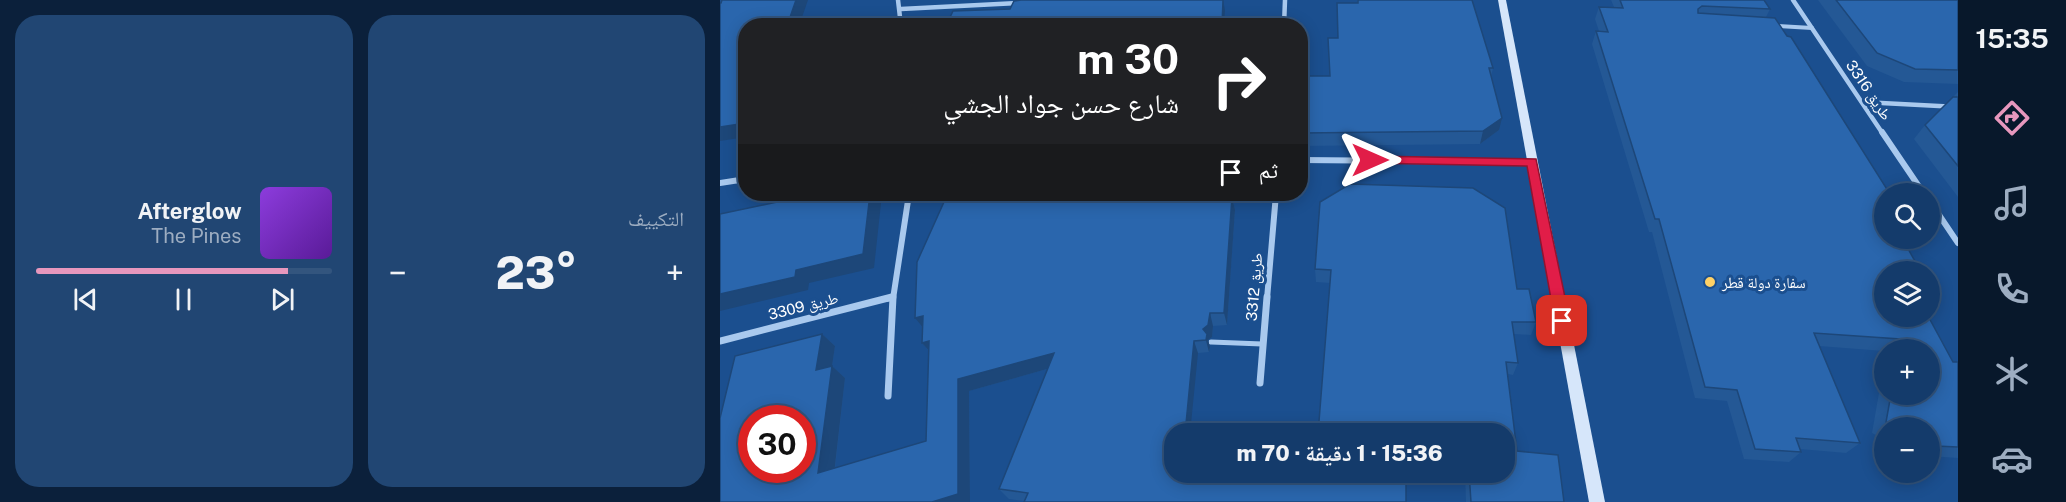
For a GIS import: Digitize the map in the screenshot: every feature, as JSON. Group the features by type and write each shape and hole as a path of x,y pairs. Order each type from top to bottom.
{"street":[{"path":"898,0 901,18"},
{"path":"1284,18 1285,0"},
{"path":"1502,0 1597,502"},
{"name":"طريق 3316","path":"1793,0 1917,183"},
{"path":"901,9 1025,3"},
{"path":"1862,102 1958,107"},
{"path":"1308,160 1532,162"},
{"path":"720,183 738,180"},
{"path":"888,396 893,297 908,201"},
{"name":"طريق 3312","path":"1260,382 1275,201"},
{"path":"1940,216 1958,243"},
{"name":"طريق 3309","path":"720,341 893,297"}],"lane":[{"path":"1766,26 1812,28"},
{"path":"1211,342 1263,344"}],"building":[{"path":"722,0 796,0 790,18 738,18 738,124 720,127 720,3"},
{"path":"1223,0 1222,18 950,18 953,11 1010,9 1014,1"},
{"path":"1358,0 1472,0 1493,68 1489,68 1502,118 1483,131 1308,133 1308,76 1330,76 1328,38 1338,38 1337,3 1358,3"},
{"path":"1620,0 1764,0 1770,9 1702,6 1698,9 1698,13 1775,18 1787,36 1791,37 1883,183 1874,183 1874,249 1908,249 1915,261 1874,261 1874,327 1934,327 1953,362 1958,362 1958,447 1940,446 1940,417 1887,417 1889,405 1940,405 1940,339 1900,339 1814,333 1860,443 1796,438 1801,452 1755,449 1737,390 1705,387 1659,219 1655,219 1596,31 1608,32 1599,7 1623,8"},
{"path":"1836,0 1958,0 1958,70 1915,69 1877,53"},
{"path":"1953,97 1958,97 1958,166 1925,125"},
{"path":"1350,184 1473,188 1505,208 1517,289 1529,289 1536,322 1512,322 1518,363 1506,362 1514,423 1319,423 1331,270 1315,269 1320,202"},
{"path":"782,201 869,201 863,254 796,270 795,277 720,294 720,214"},
{"path":"1232,201 1224,313 1210,313 1208,325 1203,329 1207,334 1206,340 1194,341 1186,423 1164,423 1164,483 1406,483 1406,502 1024,502 1028,493 999,489 1054,353 958,379 958,494 932,502 720,502 720,418 735,356 822,334 816,370 832,366 818,473 926,441 929,341 922,343 923,316 915,318 917,262 944,202"},
{"path":"1515,435 1517,451 1558,455 1564,502 1471,502 1470,483 1515,483"}],"place":[{"name":"سفارة دولة قطر","path":"1710,282"}],"route":[{"path":"1370,160 1532,162 1562,321"}]}
